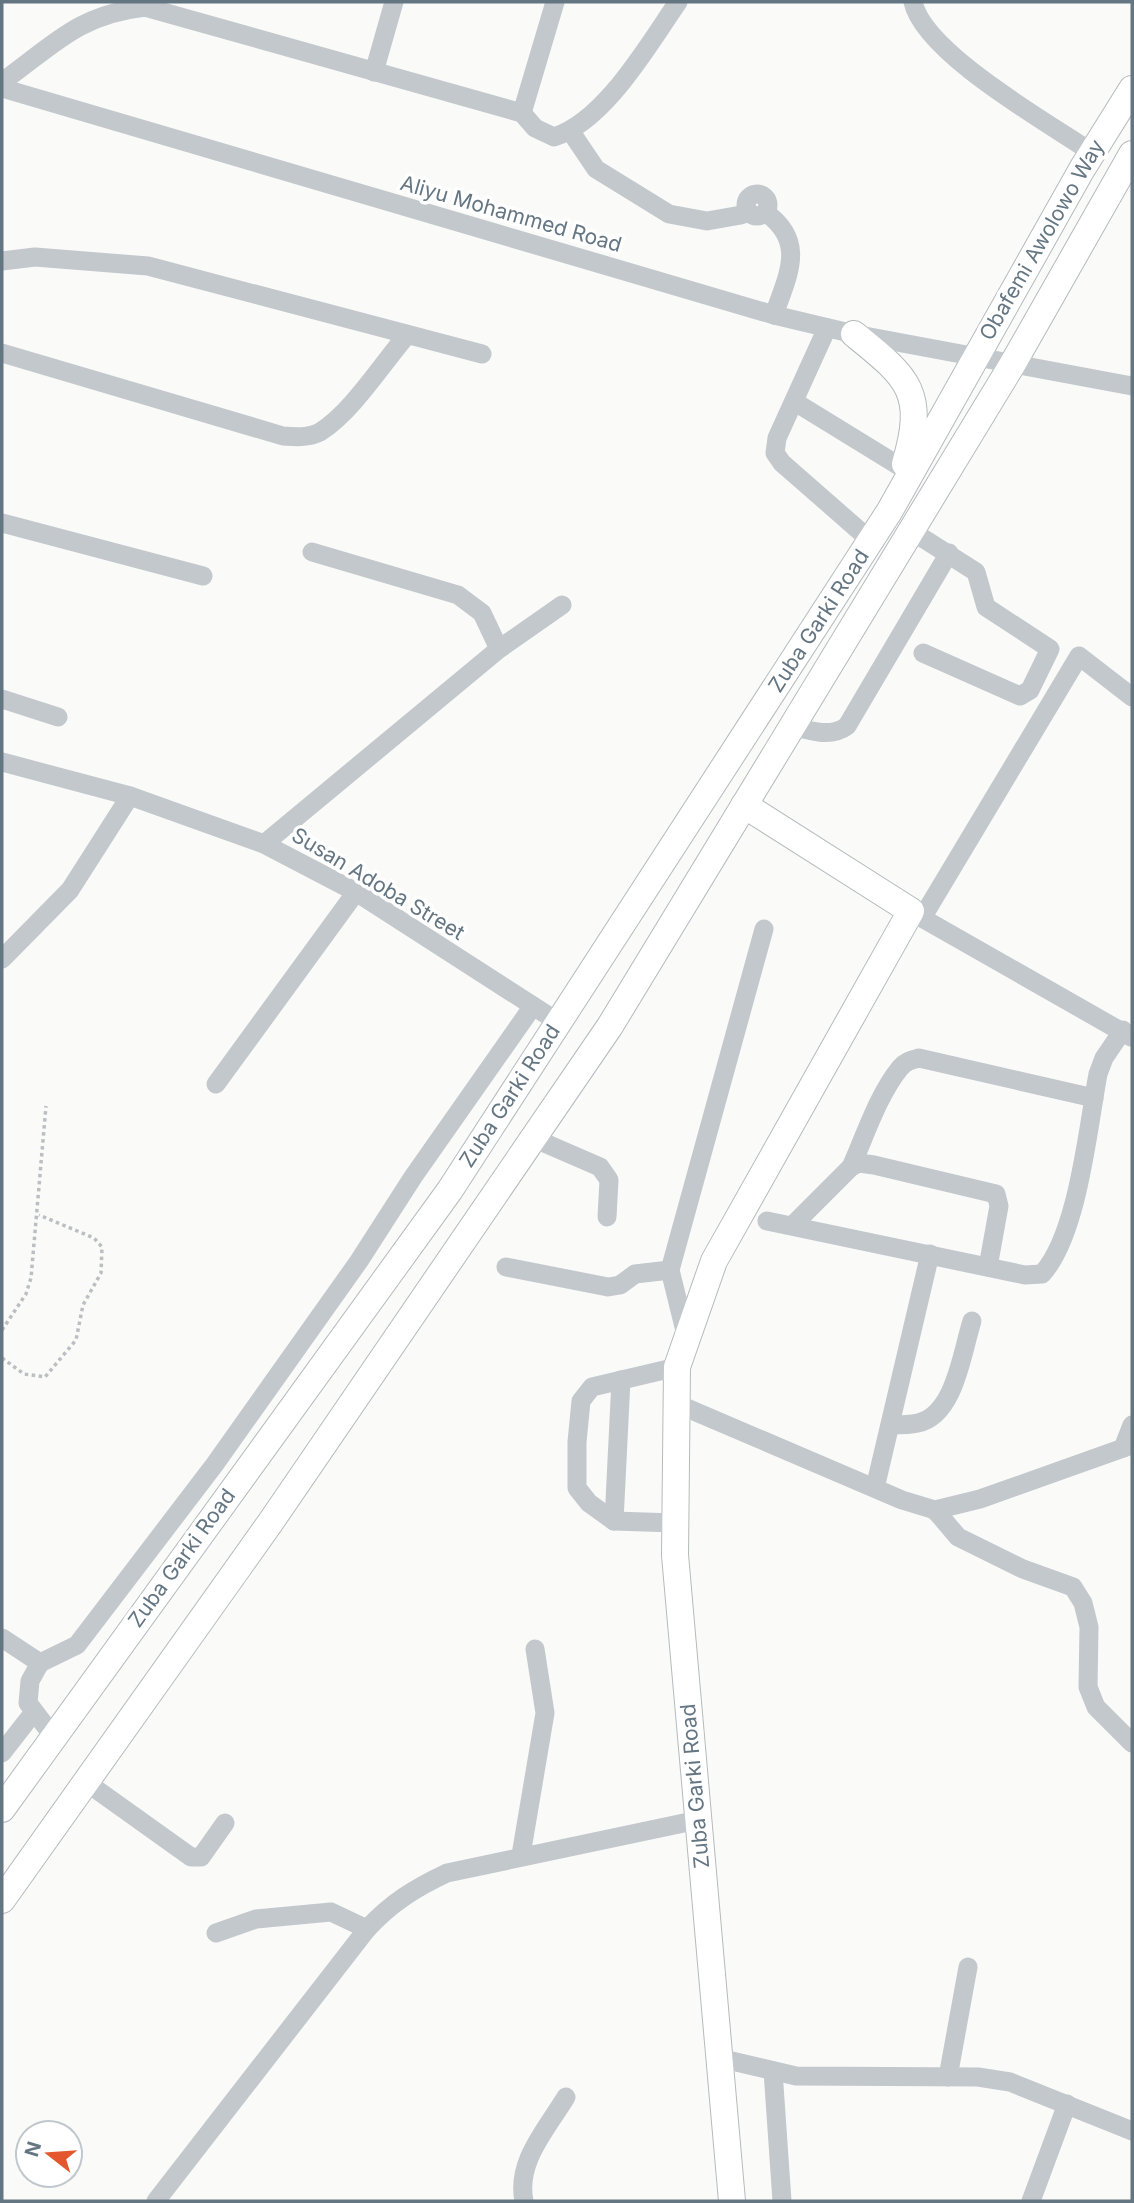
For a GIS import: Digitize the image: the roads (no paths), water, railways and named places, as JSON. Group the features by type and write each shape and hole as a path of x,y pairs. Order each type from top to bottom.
{"main road":[{"name":"Obafemi Awolowo Way","path":"976,355 1091,152 1132,89"},
{"name":"Obafemi Awolowo Way","path":"1012,365 1132,154"},
{"path":"854,334 898,370 910,390 913,434 888,512"},
{"name":"Zuba Garki Road","path":"2,1809 450,1190 888,512 976,355"},
{"name":"Zuba Garki Road","path":"2,1900 278,1512 610,1026 1012,365"},
{"path":"744,805 917,915"},
{"name":"Zuba Garki Road","path":"732,2201 675,1523 677,1367 714,1261 917,915"}],"street":[{"path":"374,72 394,2"},
{"path":"522,114 555,2"},
{"path":"2,82 83,22 114,10 146,4 522,114 535,128 554,137 571,132 599,109 678,2"},
{"path":"913,2 934,40 956,60 1091,152"},
{"name":"Aliyu Mohammed Road","path":"2,88 774,315 854,334 976,355 1012,365 1131,381"},
{"path":"2,105 43,100"},
{"path":"571,132 596,169 669,214 707,221 757,211 782,224 792,254 774,315"},
{"path":"2,261 35,257 148,266 482,354"},
{"path":"827,328 777,438 775,453 782,463 870,540"},
{"path":"2,353 283,436 302,437 319,433 344,411 407,335"},
{"path":"795,402 904,468"},
{"path":"2,523 204,576"},
{"path":"910,530 976,572 986,607 1045,643 1050,649 1049,657 1030,690 1020,696 923,653"},
{"path":"312,552 458,595 482,613 499,649"},
{"path":"792,726 815,732 839,732 847,726 949,553"},
{"path":"264,844 499,649 562,605"},
{"path":"767,1221 1025,1275 1042,1274 1052,1263 1070,1216 1104,1058 1127,1034 917,915 1079,656 1132,698"},
{"path":"2,699 58,717"},
{"name":"Susan Adoba Street","path":"2,762 130,796 264,844 356,892 558,1022"},
{"path":"2,959 70,890 130,796"},
{"path":"216,1084 356,892"},
{"path":"687,1340 670,1270 764,929"},
{"path":"53,1735 28,1703 30,1681 40,1663 77,1645 215,1465 359,1261 420,1167 533,1006"},
{"path":"793,1225 850,1167 882,1100 900,1068 909,1060 919,1058 1094,1098"},
{"path":"533,1138 600,1167 609,1180 607,1217"},
{"path":"850,1167 859,1163 874,1164 996,1194 999,1206 988,1267"},
{"path":"875,1488 930,1254"},
{"path":"506,1267 608,1287 620,1284 635,1274 670,1270"},
{"path":"890,1425 919,1423 932,1417 945,1402 972,1321"},
{"path":"675,1523 614,1521 589,1503 577,1488 577,1441 581,1401 592,1387 677,1367"},
{"path":"614,1521 621,1380"},
{"path":"675,1403 875,1488 935,1510 958,1537 1023,1569 1073,1587 1083,1603 1088,1627 1087,1669 1092,1697 1096,1707 1132,1743"},
{"path":"935,1510 980,1499 1128,1447 1132,1425"},
{"path":"2,1638 40,1663"},
{"path":"521,1855 545,1713 535,1649"},
{"path":"2,1753 34,1712"},
{"path":"86,1782 191,1857 201,1857 225,1823"},
{"path":"156,2201 367,1929 390,1905 415,1888 447,1873 521,1855 698,1820"},
{"path":"216,1933 256,1919 331,1912 367,1929"},
{"path":"948,2077 968,1967"},
{"path":"719,2058 796,2076 948,2077 1010,2082 1132,2131"},
{"path":"773,2071 782,2201"},
{"path":"524,2201 521,2185 524,2165 566,2097"},
{"path":"1031,2201 1067,2104"}]}
